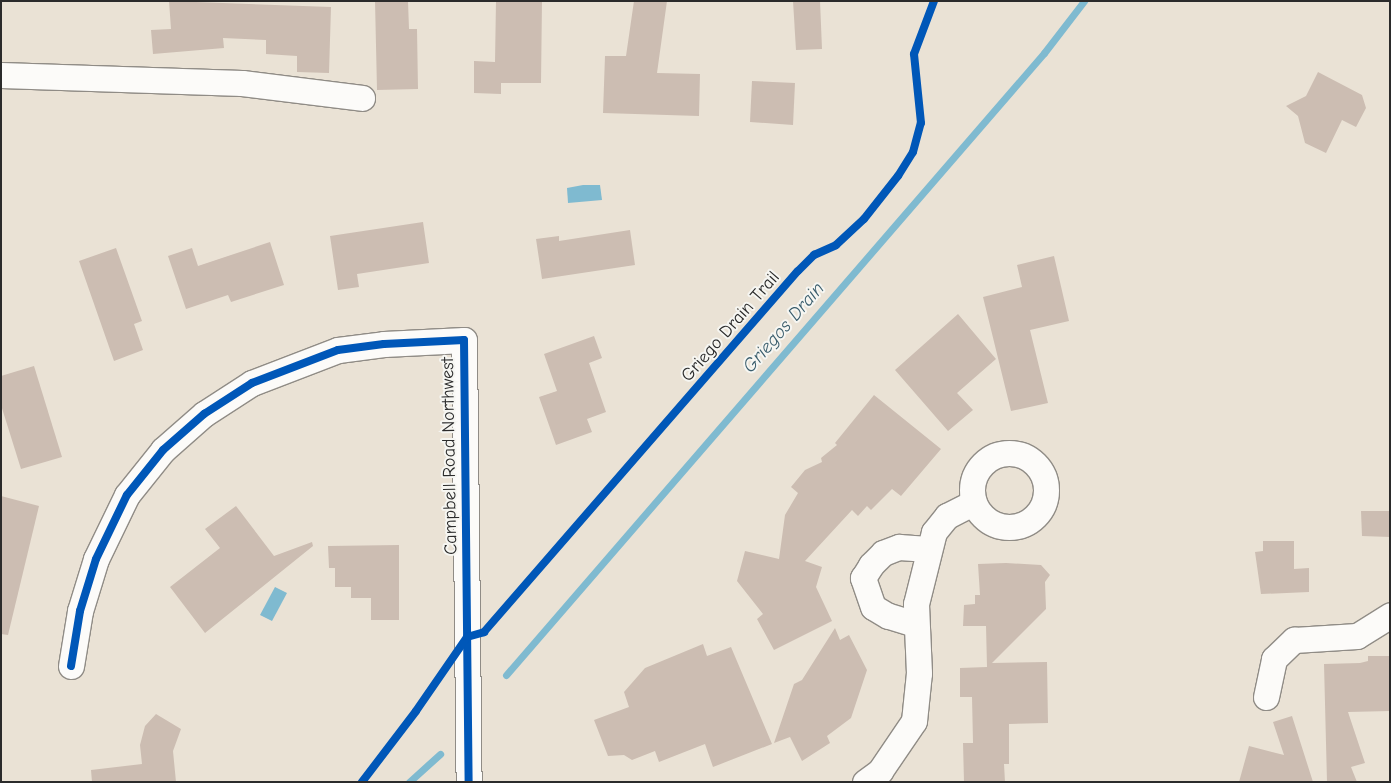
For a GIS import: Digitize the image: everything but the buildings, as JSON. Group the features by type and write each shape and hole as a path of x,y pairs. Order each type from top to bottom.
{"street":[{"path":"1,75 242,82 362,98"},
{"name":"Campbell Road Northwest","path":"70,666 80,611 96,559 127,496 163,450 204,414 252,382 338,350 384,344 464,340 469,782"},
{"path":"865,782 880,771 914,722 919,673 915,624 916,604 928,549 934,532 947,516 974,502"},
{"path":"915,624 888,616 873,607 863,578 870,565 883,553 899,547 928,549"},
{"path":"1266,697 1274,659 1294,640 1357,636 1390,615"}],"water":[{"path":"583,185 600,185 602,200 568,203 567,188"},
{"path":"275,587 287,593 272,621 260,615"}],"waterway":[{"name":"Griegos Drain","path":"506,675 1044,53 1084,1"},
{"name":"Griegos Drain","path":"409,782 440,754"}],"cycle path":[{"name":"Griego Drain Trail","path":"362,782 416,711 467,637 484,632 798,271 814,255 836,245 864,219 898,176 913,152 921,123 914,54 934,1"},
{"path":"71,666 80,611 96,559 127,495 163,450 204,414 252,383 338,350 384,344 464,340 469,782"}]}
